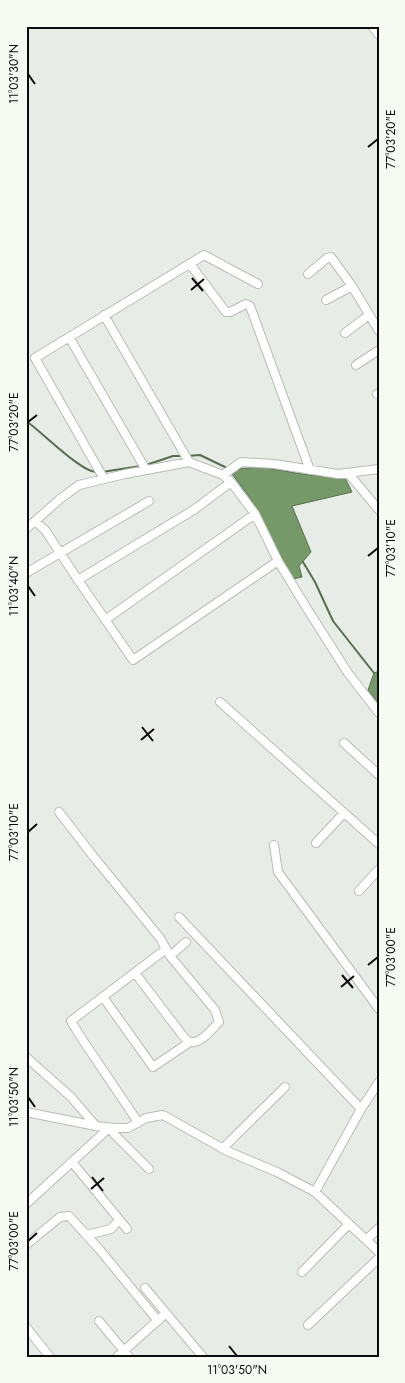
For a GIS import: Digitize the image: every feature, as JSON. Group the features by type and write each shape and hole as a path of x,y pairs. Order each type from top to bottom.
{"street":[{"path":"372,26 379,35"},
{"path":"101,474 35,358 204,255 258,284"},
{"path":"308,274 330,257 352,286 379,331"},
{"path":"190,264 226,312 246,304 250,306 310,470"},
{"path":"326,300 352,286"},
{"path":"104,315 187,458"},
{"path":"345,333 369,315"},
{"path":"69,337 144,467"},
{"path":"356,365 379,350"},
{"path":"26,529 79,485 101,474 187,458 228,471"},
{"path":"228,471 241,462 274,464 338,474 379,469"},
{"path":"228,471 231,482 255,514 278,561 306,607 348,673 379,713"},
{"path":"348,473 379,510"},
{"path":"78,580 195,509 231,482"},
{"path":"26,573 149,500"},
{"path":"105,620 255,514"},
{"path":"35,522 45,530 133,660 278,561"},
{"path":"220,702 379,844"},
{"path":"344,743 379,775"},
{"path":"59,812 160,938 168,953 215,1010 219,1022 195,1042 190,1042 154,1067 102,997"},
{"path":"316,843 344,813"},
{"path":"274,844 278,872 379,1009"},
{"path":"359,891 379,869"},
{"path":"179,917 361,1108"},
{"path":"138,1122 71,1020 135,974 138,969 186,942"},
{"path":"135,974 190,1042"},
{"path":"26,1057 72,1097 96,1126"},
{"path":"315,1192 361,1108 379,1082"},
{"path":"223,1148 285,1087"},
{"path":"26,1112 110,1128 128,1128 146,1118 162,1115 223,1148 277,1172 315,1192 379,1252"},
{"path":"26,1204 110,1128"},
{"path":"110,1128 149,1169"},
{"path":"72,1162 127,1229"},
{"path":"26,1245 63,1216 69,1216 158,1321"},
{"path":"86,1235 110,1229 119,1220"},
{"path":"302,1272 349,1224"},
{"path":"366,1240 379,1228"},
{"path":"308,1325 379,1258"},
{"path":"145,1288 202,1357"},
{"path":"117,1357 127,1354 166,1313"},
{"path":"99,1321 127,1354"},
{"path":"26,1327 47,1356"}],"shaded area":[{"path":"260,467 309,475 345,478 352,492 292,506 311,552 299,566 302,577 293,579 250,498 232,474 237,469"},
{"path":"379,671 379,704 368,690 374,673"}],"waterway":[{"path":"26,421 72,459 91,471 97,472"},
{"path":"187,456 200,455 227,468"},
{"path":"146,465 173,456 182,456"},
{"path":"102,472 141,466"},
{"path":"303,562 315,582 333,621 374,673"}]}
